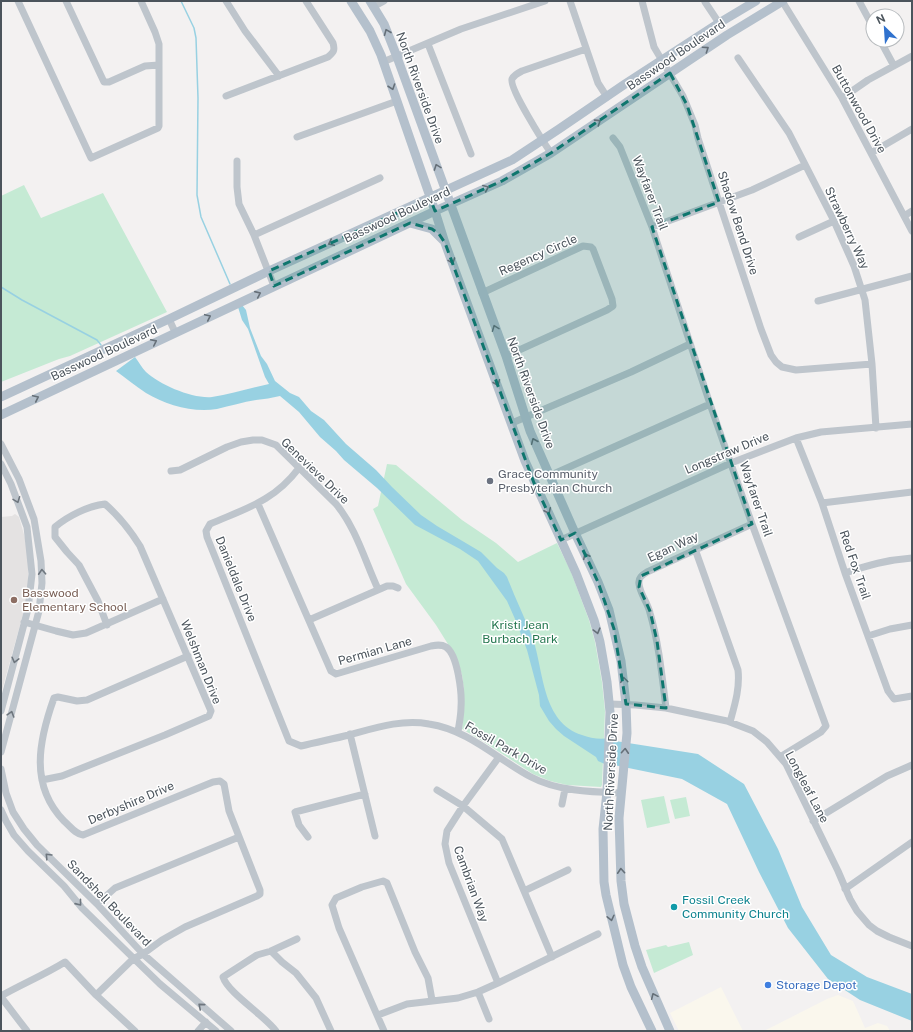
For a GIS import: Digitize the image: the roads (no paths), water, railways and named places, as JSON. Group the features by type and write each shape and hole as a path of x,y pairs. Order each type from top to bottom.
{"main road":[{"name":"North Riverside Drive","path":"351,1 370,31 383,62 445,243 525,461 576,573 594,620 600,642 610,704 607,792 603,830 604,882 623,965 631,987 652,1031"},
{"name":"Basswood Boulevard","path":"1,397 269,271 512,160 720,23 756,1"},
{"name":"Basswood Boulevard","path":"1,415 175,332 502,181 551,153 727,35 783,1"},
{"name":"North Riverside Drive","path":"372,4 384,24 397,57 506,356 526,418 549,476 610,610 621,661 626,704 627,733 620,793 619,818 619,847 624,904 634,946 670,1031"},
{"path":"410,223 432,229 439,234 445,243"}],"street":[{"path":"18,1 91,158 159,127 160,50 157,37 141,1"},
{"path":"66,1 104,82 109,82 145,66 159,65"},
{"path":"226,1 245,31 279,76"},
{"path":"226,96 328,57 334,51 333,43 306,1"},
{"path":"372,4 384,1"},
{"path":"383,62 460,29 544,1"},
{"path":"570,1 598,84 607,97"},
{"name":"Shadow Bend Drive","path":"642,1 654,48 685,101 695,125 719,202 771,355 782,367 796,370 872,364"},
{"name":"Buttonwood Drive","path":"783,1 842,98 912,231"},
{"path":"859,1 865,12"},
{"path":"705,2 720,23"},
{"path":"428,44 471,154"},
{"path":"884,48 894,66"},
{"path":"551,153 521,103 512,83 512,78 517,73 522,71 586,49"},
{"path":"842,98 868,80 912,56"},
{"name":"Strawberry Way","path":"738,58 789,133 834,221 863,290 868,321 876,428"},
{"path":"297,137 397,101"},
{"path":"871,153 912,129"},
{"name":"Wayfarer Trail","path":"613,138 620,147 652,227 710,404 826,726 821,732 780,757"},
{"path":"237,161 237,187 239,204 254,235 274,286"},
{"path":"652,227 752,190 805,165"},
{"path":"254,235 380,178"},
{"path":"904,216 912,211"},
{"path":"799,237 834,221"},
{"name":"Regency Circle","path":"482,293 585,246 592,247 613,306 506,356"},
{"path":"818,301 912,276"},
{"path":"169,319 175,332"},
{"path":"512,423 631,372 690,344"},
{"path":"549,476 710,404"},
{"name":"Longstraw Drive","path":"561,540 731,463 796,438 821,432 912,424"},
{"name":"Red Fox Trail","path":"796,438 822,503 845,573 887,688 894,699 912,696"},
{"name":"Genevieve Drive","path":"171,472 180,470 228,447 253,440 262,440 276,445 336,504 346,518 378,589"},
{"path":"1,444 19,480 34,519 41,561 42,584 39,611 1,752"},
{"path":"1,464 11,484 27,527 32,574 28,608 1,712"},
{"name":"Danieldale Drive","path":"289,741 207,537 206,531 210,524 258,504 279,490 289,481 299,468"},
{"path":"822,503 912,492"},
{"name":"Welshman Drive","path":"42,780 62,776 210,716 211,710 140,546 122,520 105,504 96,505 61,522 55,527 55,537 79,565 98,601 107,625"},
{"name":"Permian Lane","path":"258,504 331,671 334,673 431,646 440,645 448,648 456,668 460,690 461,708 458,732"},
{"name":"Egan Way","path":"666,708 657,641 650,611 639,587 638,582 640,576 695,549 752,524"},
{"path":"695,549 738,670 738,693 730,722"},
{"path":"845,573 872,564 890,560 912,558"},
{"path":"309,620 378,589 390,585 398,588"},
{"path":"24,622 73,635 86,633 163,599"},
{"path":"868,636 890,629 912,625"},
{"name":"Derbyshire Drive","path":"143,954 162,940 185,927 260,894 260,890 229,811 224,784 220,781 213,782 83,835 78,834 60,816 46,795 39,761 41,743 54,698 58,697 78,701 87,700 188,656"},
{"name":"Longleaf Lane","path":"610,704 666,708 730,722 753,731 767,742 786,764 850,899 869,925 889,937 912,946"},
{"name":"Fossil Park Drive","path":"289,741 301,746 375,727 411,722 438,726 458,732 470,738 532,778 548,785 565,789 620,793"},
{"path":"350,734 375,836"},
{"name":"Cambrian Way","path":"498,984 446,852 445,837 447,831 463,806 499,757"},
{"path":"813,821 887,776 912,765"},
{"name":"Sandshell Boulevard","path":"1,769 6,794 13,812 24,830 61,870 97,904 143,954 230,1031"},
{"path":"562,804 565,789"},
{"path":"436,790 463,806 502,839 552,957"},
{"path":"308,837 299,825 295,812 365,794"},
{"name":"Sandshell Boulevard","path":"1,810 14,835 28,851 64,886 82,908 160,984 216,1031"},
{"path":"97,904 115,888 238,837"},
{"path":"845,889 912,842"},
{"path":"524,891 568,870"},
{"path":"384,1031 342,934 332,905 336,898 362,887 383,881 387,883 415,952 428,978 432,1000"},
{"path":"378,1015 407,1004 458,998 478,992 498,984 598,934"},
{"path":"276,1031 270,1022 228,986 223,977 257,955 271,951 297,939"},
{"path":"271,951 296,973 316,998 331,1031"},
{"path":"96,995 133,959 143,954"},
{"path":"27,1031 1,996 22,984 50,972 65,962 96,995 135,1031"},
{"path":"478,992 490,1019"},
{"path":"198,1031 206,1022"}],"water":[{"path":"242,305 246,310 250,328 261,356 267,364 275,381 290,393 299,397 311,411 324,420 346,444 376,470 421,515 481,552 504,573 533,639 547,694 552,708 559,719 569,728 588,737 599,739 609,738 609,740 698,754 744,784 778,849 802,907 831,955 867,977 912,994 912,1021 860,1000 828,979 788,928 759,872 727,804 682,779 609,764 609,766 598,761 596,757 556,729 540,706 539,695 527,650 507,601 478,561 460,549 415,525 377,488 344,460 320,437 299,412 280,396 217,409 189,409 154,397 116,371 135,357 146,372 160,382 177,390 204,397 219,396 269,384 265,377 248,329 242,320 238,307"}],"waterway":[{"path":"181,1 194,28 196,38 198,98 197,195 201,217 230,284"},
{"path":"1,287 22,300 97,340 101,345"}],"place":[{"name":"Grace Community Presbyterian Church","path":"490,481"},
{"name":"Basswood Elementary School","path":"14,600"},
{"name":"Fossil Creek Community Church","path":"674,907"},
{"name":"Storage Depot","path":"768,985"}],"park label":[{"name":"Kristi Jean Burbach Park","path":"520,632"}]}
